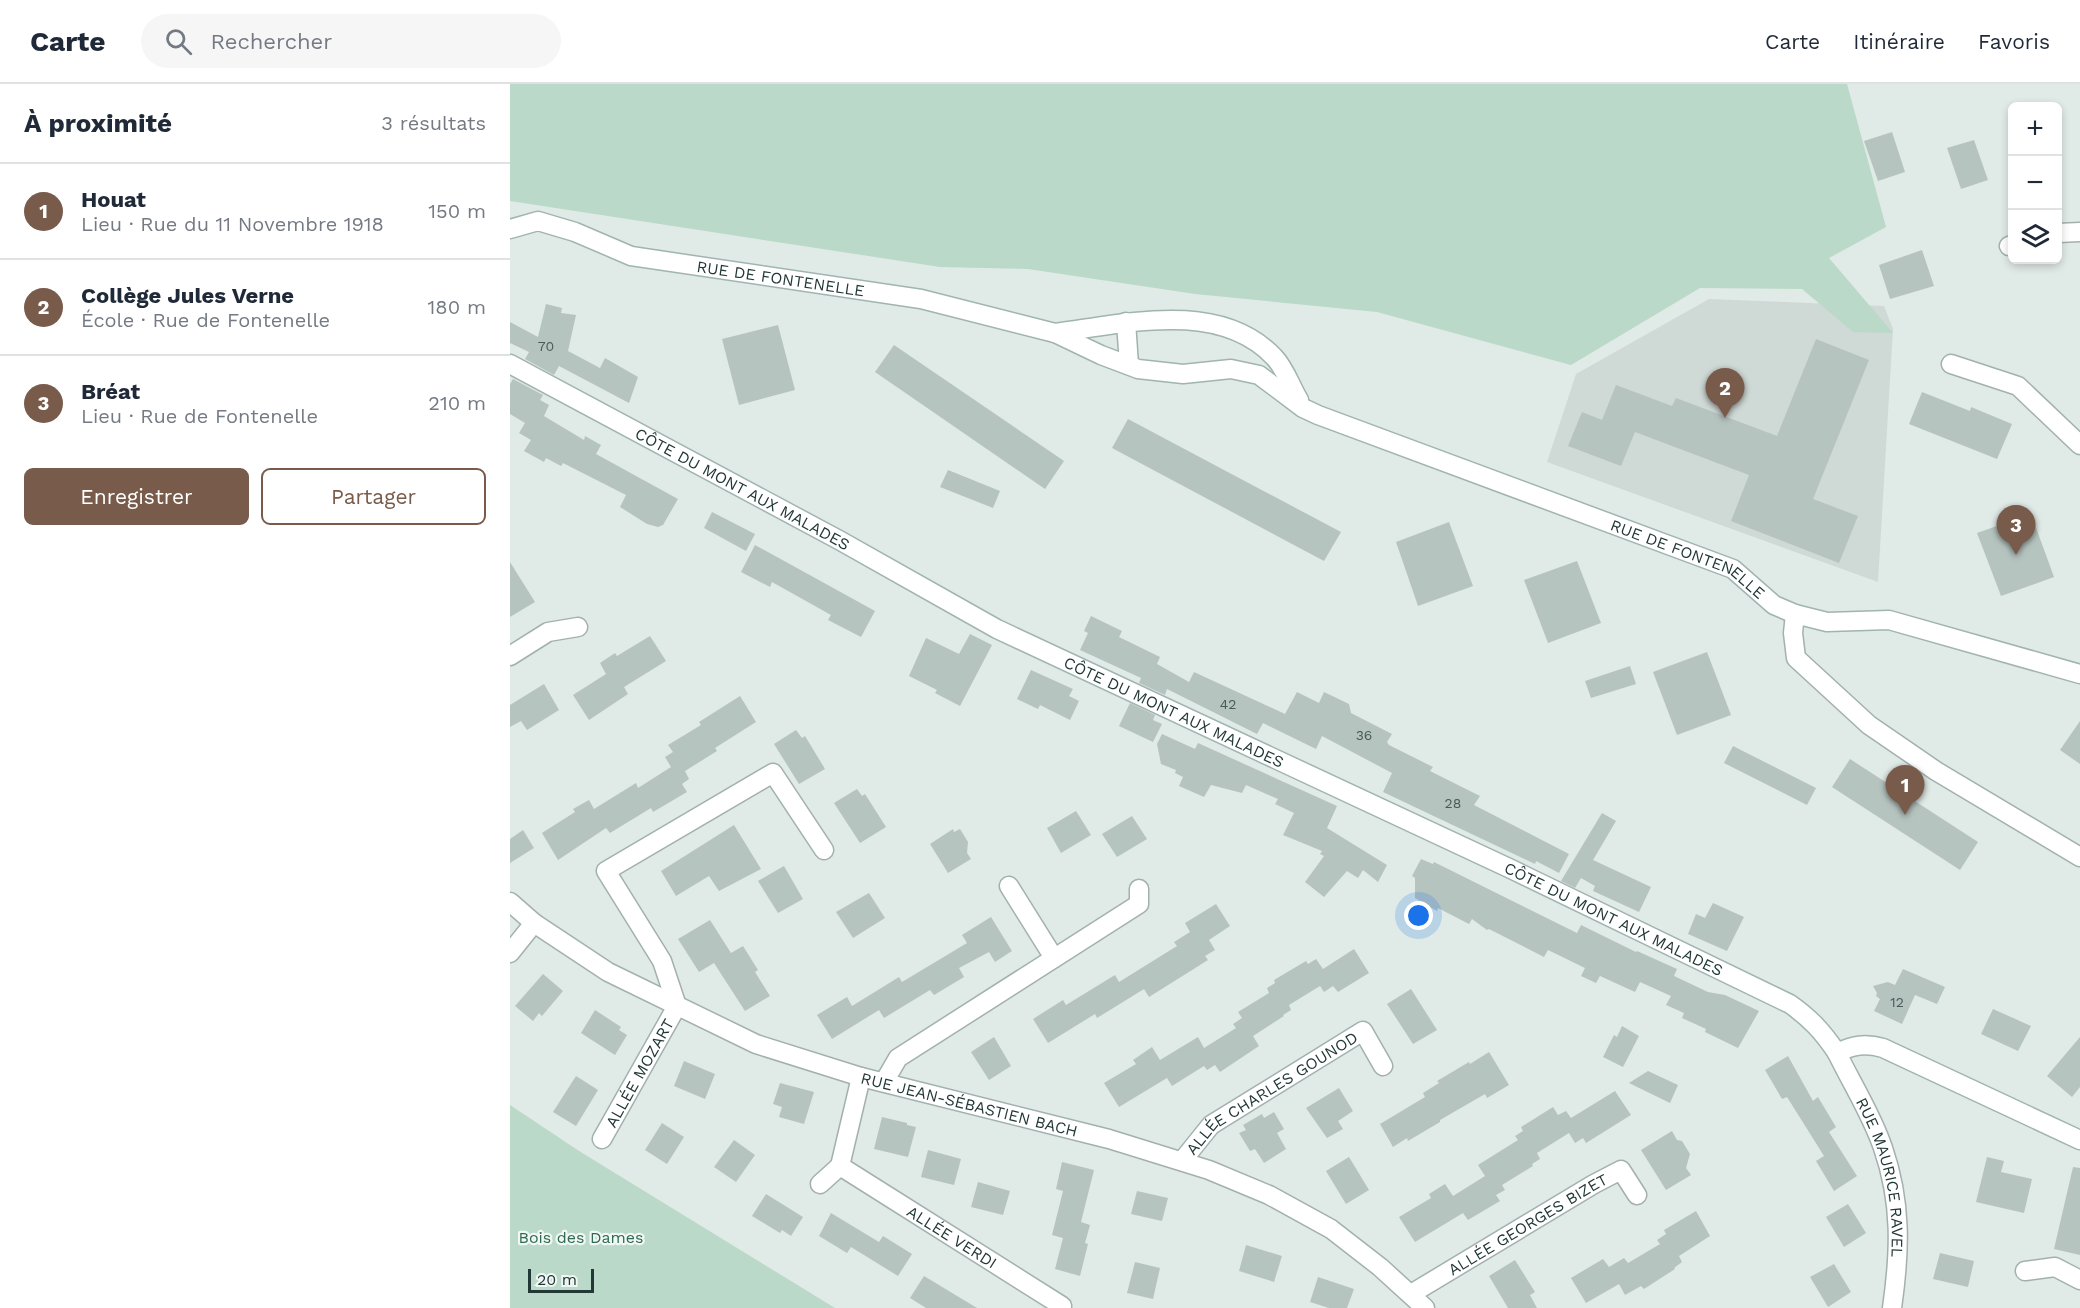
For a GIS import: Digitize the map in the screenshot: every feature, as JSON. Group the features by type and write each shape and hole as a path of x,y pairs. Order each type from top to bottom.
{"street":[{"name":"RUE DE FONTENELLE","path":"510,229 538,221 575,232 631,256 921,299 1055,333 1101,355 1138,369 1183,374 1231,369 1259,375 1303,408 1344,426 1733,569 1774,605 1795,614 1827,622 1889,620 2080,674"},
{"path":"2062,233 2080,232"},
{"name":"RUE DE FONTENELLE","path":"1055,333 1126,322 1164,319 1222,325 1251,339 1275,357 1303,408"},
{"path":"1126,322 1129,365"},
{"name":"CÔTE DU MONT AUX MALADES","path":"510,364 839,540 997,629 1511,869 1790,1004 1809,1017 1822,1031 1836,1053"},
{"path":"1951,364 2018,386 2080,445"},
{"path":"1795,614 1793,633 1796,658 1869,725 1936,771 2080,857"},
{"path":"510,656 548,632 579,627"},
{"path":"677,1006 663,961 606,871 773,773 824,850"},
{"path":"1009,886 1054,958"},
{"path":"884,1082 898,1058 1139,904 1140,889"},
{"name":"RUE JEAN-SÉBASTIEN BACH","path":"510,902 534,923 608,972 756,1044 861,1077 1109,1139 1209,1170 1269,1195 1330,1229 1411,1294 1425,1308"},
{"path":"510,953 534,923"},
{"name":"ALLÉE MOZART","path":"602,1139 677,1006"},
{"name":"ALLÉE CHARLES GOUNOD","path":"1182,1161 1211,1125 1363,1031 1383,1066"},
{"path":"1836,1053 1863,1044 1883,1048 2080,1140"},
{"name":"RUE MAURICE RAVEL","path":"1836,1053 1883,1147 1891,1177 1899,1241 1892,1308"},
{"path":"820,1184 840,1166 861,1077"},
{"name":"ALLÉE VERDI","path":"840,1166 1062,1306 1060,1308"},
{"name":"ALLÉE GEORGES BIZET","path":"1411,1294 1621,1170 1637,1195"},
{"path":"2025,1271 2055,1267 2080,1280"}],"shaded area":[{"path":"1709,299 1884,306 1893,329 1878,582 1547,462 1576,374"}],"green space":[{"path":"510,84 1847,84 1886,227 1829,258 1893,333 1853,332 1802,289 1700,288 1571,365 1377,312 1195,294 1028,269 940,267 510,201"},
{"name":"Bois des Dames","path":"510,1105 579,1151 835,1308 510,1308"}],"building":[{"path":"1892,132 1905,172 1878,181 1864,141"},
{"path":"1974,140 1988,180 1961,189 1947,148"},
{"path":"1922,250 1934,286 1890,299 1879,265"},
{"path":"546,304 562,308 561,313 576,315 568,351 600,368 605,358 638,377 629,403 559,366 554,375 525,359 529,352 510,343 510,322 538,337"},
{"path":"778,325 795,390 739,405 722,339"},
{"path":"1816,339 1869,360 1813,499 1858,516 1839,563 1731,521 1749,475 1635,432 1621,466 1568,446 1582,412 1602,420 1616,385 1672,406 1676,398 1777,436"},
{"path":"894,345 1064,461 1045,489 875,372"},
{"path":"513,379 543,395 540,400 549,405 544,416 584,440 585,436 601,445 596,454 678,499 663,525 658,527 647,524 620,507 626,495 563,463 561,466 546,458 544,462 524,451 531,440 519,433 525,423 510,414 510,384"},
{"path":"1922,392 1970,411 1971,407 2012,424 1997,459 1909,424"},
{"path":"1128,419 1341,532 1324,561 1112,448"},
{"path":"948,470 1000,491 993,508 940,487"},
{"path":"712,512 755,534 746,551 704,528"},
{"path":"2031,514 2054,577 2001,596 1977,533"},
{"path":"1449,522 1473,586 1418,606 1396,542"},
{"path":"755,545 875,611 861,637 828,620 831,615 772,582 770,587 741,572"},
{"path":"1577,561 1601,623 1548,643 1524,580"},
{"path":"510,562 535,602 510,617"},
{"path":"1091,616 1122,631 1119,637 1160,657 1157,664 1189,682 1194,672 1285,714 1297,692 1319,703 1324,692 1349,704 1351,713 1392,734 1387,742 1389,745 1433,767 1430,771 1480,796 1474,805 1569,854 1559,873 1536,861 1535,864 1383,792 1392,773 1322,736 1316,749 1263,723 1257,734 1167,689 1165,695 1139,683 1141,678 1080,650 1088,633 1084,631"},
{"path":"970,634 992,645 960,706 935,693 937,690 909,676 926,638 959,654"},
{"path":"650,636 666,661 624,687 628,694 589,720 573,695 606,674 600,663 615,653 617,656"},
{"path":"1707,652 1731,715 1677,735 1653,672"},
{"path":"1630,666 1636,684 1591,698 1585,681"},
{"path":"1031,670 1073,689 1069,696 1079,701 1070,720 1040,705 1038,709 1017,699"},
{"path":"544,684 559,710 527,730 521,721 510,727 510,705"},
{"path":"740,696 756,722 715,748 717,751 685,771 689,779 682,784 687,792 653,812 651,808 610,833 606,828 558,860 542,833 575,812 573,809 589,800 594,809 636,783 638,788 671,767 665,757 673,752 668,745 701,725 699,722"},
{"path":"1130,703 1155,715 1153,720 1162,724 1153,742 1119,726"},
{"path":"2080,721 2080,764 2060,750"},
{"path":"796,730 802,738 805,736 825,769 799,784 774,744"},
{"path":"1162,734 1195,749 1198,743 1337,806 1327,828 1387,865 1378,882 1363,870 1358,878 1347,871 1324,897 1305,882 1324,856 1320,854 1322,851 1283,835 1294,813 1275,804 1278,799 1246,785 1242,793 1211,785 1204,797 1179,786 1183,777 1175,773 1176,770 1161,764 1157,744"},
{"path":"1733,746 1816,788 1807,805 1724,763"},
{"path":"1850,759 1978,842 1960,870 1832,787"},
{"path":"857,789 862,796 865,794 886,827 860,843 834,803"},
{"path":"1076,811 1091,835 1061,853 1047,828"},
{"path":"1602,813 1616,821 1593,860 1651,887 1639,912 1593,891 1595,886 1581,878 1575,888 1561,881"},
{"path":"1132,816 1147,839 1117,857 1102,834"},
{"path":"734,825 761,869 719,891 709,876 676,896 661,871"},
{"path":"953,829 954,832 960,829 968,842 967,853 971,859 948,873 930,844"},
{"path":"523,830 534,848 510,863 510,839"},
{"path":"1421,859 1433,864 1434,862 1577,933 1581,925 1677,969 1674,976 1708,992 1725,995 1759,1011 1738,1048 1682,1018 1684,1013 1666,1005 1671,996 1640,982 1635,992 1600,976 1596,983 1581,976 1585,968 1548,950 1544,957 1487,930 1472,919 1469,924 1438,908 1437,911 1415,898 1415,878 1412,876"},
{"path":"784,866 803,899 778,913 758,881"},
{"path":"869,893 885,918 853,938 836,912"},
{"path":"1713,903 1744,917 1727,951 1688,934 1696,914 1705,918"},
{"path":"1216,904 1230,926 1209,940 1215,950 1205,956 1208,960 1149,997 1144,989 1097,1018 1095,1014 1048,1043 1033,1019 1063,1000 1066,1005 1115,975 1119,982 1177,946 1174,942 1190,932 1185,923"},
{"path":"991,917 1012,951 995,962 989,952 959,968 964,977 934,995 930,990 884,1018 879,1010 832,1039 817,1015 847,997 852,1006 899,977 902,982 967,943 962,935"},
{"path":"710,920 731,953 743,946 770,996 745,1011 714,963 699,972 678,939"},
{"path":"1354,949 1369,973 1338,992 1333,986 1324,992 1320,986 1289,1005 1291,1010 1253,1036 1259,1046 1220,1072 1215,1065 1207,1070 1204,1066 1172,1086 1167,1078 1119,1107 1104,1083 1136,1064 1133,1060 1152,1047 1160,1060 1198,1037 1204,1048 1236,1028 1233,1024 1242,1018 1238,1012 1269,993 1267,988 1275,983 1274,980 1306,961 1308,964 1316,959 1323,969"},
{"path":"1903,969 1945,987 1937,1004 1915,995 1902,1024 1874,1011 1880,999 1876,996 1877,993 1873,986 1888,982 1895,985"},
{"path":"543,974 563,991 542,1016 539,1013 533,1021 515,1006"},
{"path":"1411,989 1437,1030 1413,1044 1387,1004"},
{"path":"1993,1009 2031,1026 2018,1051 1981,1034"},
{"path":"595,1010 621,1027 619,1030 627,1035 615,1055 581,1033"},
{"path":"1622,1026 1639,1036 1623,1067 1603,1057 1614,1035 1617,1037"},
{"path":"994,1037 1011,1066 989,1080 971,1052"},
{"path":"2080,1037 2080,1087 2072,1097 2047,1076"},
{"path":"1489,1052 1509,1085 1487,1098 1485,1094 1408,1141 1407,1138 1393,1147 1380,1124 1425,1097 1423,1093 1439,1083 1437,1081"},
{"path":"1788,1056 1813,1101 1818,1097 1836,1127 1829,1132 1857,1176 1834,1191 1816,1161 1824,1156 1787,1097 1782,1099 1765,1070"},
{"path":"684,1061 715,1074 705,1099 674,1086"},
{"path":"1648,1071 1678,1085 1670,1103 1629,1083"},
{"path":"576,1076 598,1090 576,1126 553,1112"},
{"path":"780,1083 814,1092 804,1124 779,1117 782,1107 773,1104"},
{"path":"1339,1088 1353,1111 1338,1121 1343,1129 1327,1138 1306,1108"},
{"path":"1615,1091 1631,1115 1586,1143 1583,1138 1575,1143 1569,1133 1537,1153 1540,1159 1532,1164 1533,1166 1502,1185 1505,1190 1496,1195 1500,1201 1468,1220 1463,1213 1415,1242 1399,1217 1431,1198 1429,1194 1445,1184 1453,1196 1485,1176 1478,1165 1518,1140 1515,1136 1523,1131 1521,1127 1553,1107 1558,1115 1566,1111 1571,1118"},
{"path":"1274,1112 1284,1129 1277,1133 1286,1149 1264,1163 1255,1149 1250,1151 1239,1133 1246,1130 1243,1125 1262,1114 1264,1118"},
{"path":"882,1117 916,1127 908,1157 874,1149"},
{"path":"662,1123 684,1137 667,1164 645,1150"},
{"path":"1672,1131 1690,1154 1686,1168 1691,1175 1666,1190 1641,1150"},
{"path":"734,1140 755,1155 736,1182 714,1167"},
{"path":"928,1150 961,1159 954,1185 921,1177"},
{"path":"1349,1157 1369,1190 1346,1204 1326,1171"},
{"path":"1987,1157 2004,1161 2001,1172 2032,1179 2024,1213 1976,1202"},
{"path":"1062,1162 1094,1170 1081,1222 1090,1225 1080,1276 1055,1269 1063,1238 1052,1235 1063,1191 1056,1189"},
{"path":"2073,1167 2080,1168 2080,1255 2054,1249"},
{"path":"978,1182 1010,1191 1003,1215 971,1207"},
{"path":"1137,1191 1168,1198 1162,1221 1131,1214"},
{"path":"766,1194 803,1217 791,1236 782,1230 780,1233 752,1216"},
{"path":"1848,1204 1866,1233 1844,1247 1826,1217"},
{"path":"1696,1211 1710,1236 1679,1256 1682,1262 1675,1269 1644,1289 1641,1286 1625,1295 1619,1284 1586,1303 1571,1278 1603,1259 1609,1267 1624,1258 1628,1263 1660,1244 1657,1240 1666,1234 1664,1230"},
{"path":"831,1213 879,1242 883,1236 912,1254 898,1276 851,1247 847,1253 819,1236"},
{"path":"1246,1245 1282,1256 1274,1282 1239,1271"},
{"path":"1940,1253 1974,1261 1968,1287 1933,1279"},
{"path":"1515,1260 1535,1292 1530,1295 1537,1308 1508,1308 1489,1276"},
{"path":"1135,1262 1160,1268 1153,1299 1127,1293"},
{"path":"1834,1264 1851,1292 1828,1307 1810,1277"},
{"path":"924,1276 977,1308 926,1308 910,1298"},
{"path":"1318,1277 1354,1289 1347,1308 1329,1308 1310,1302"}],"place":[{"name":"Collège Jules Verne","path":"1725,418"},
{"name":"Bréat","path":"2016,555"},
{"name":"Houat","path":"1905,815"}]}
